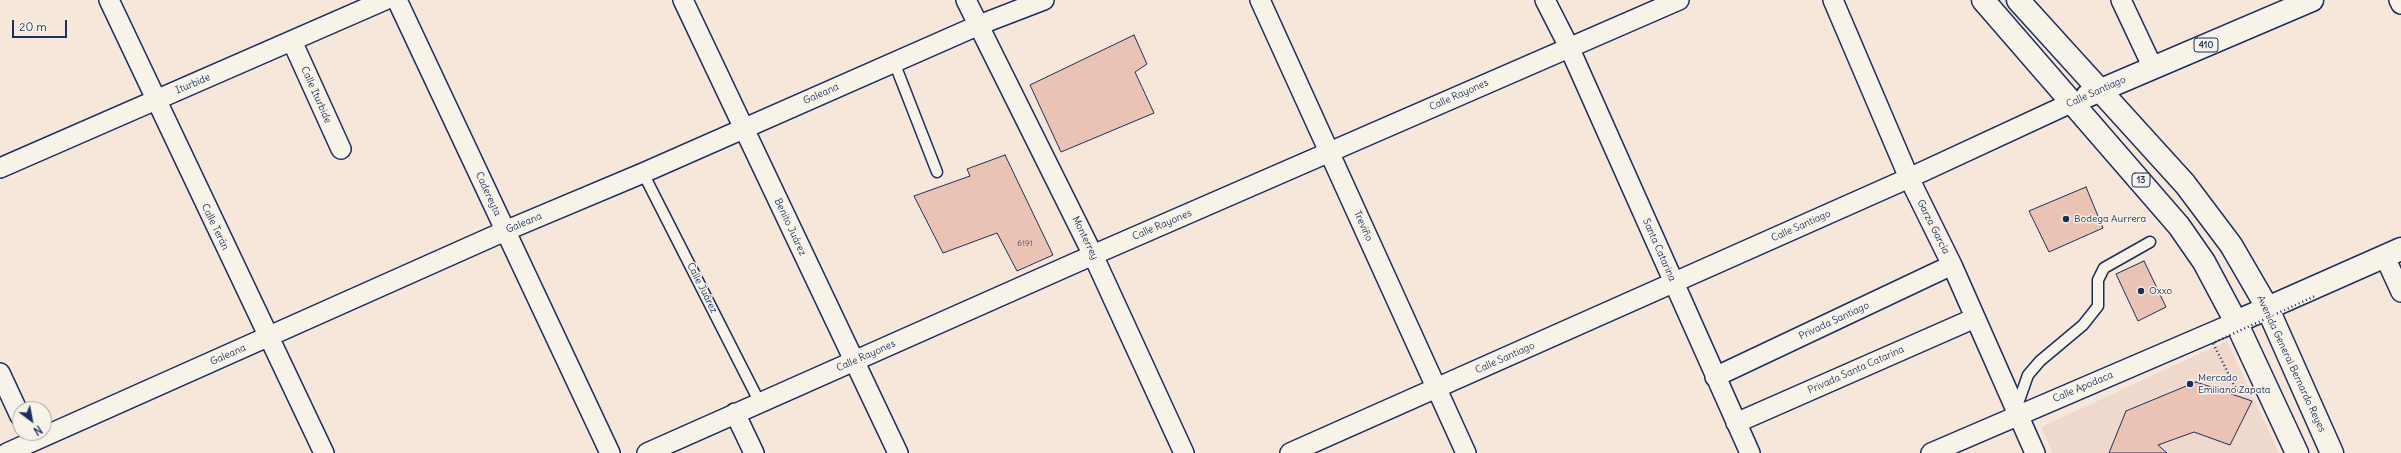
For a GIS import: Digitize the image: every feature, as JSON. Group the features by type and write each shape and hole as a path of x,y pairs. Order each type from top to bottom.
{"main road":[{"name":"13","path":"1983,0 2179,226 2204,262 2236,322 2297,453"},
{"name":"Avenida General Bernardo Reyes","path":"2018,0 2185,184 2231,245 2267,307 2332,453"},
{"name":"Calle Santiago","path":"2073,102 2312,0"},
{"path":"2236,322 2267,307 2393,253"}],"street":[{"name":"Calle Terán","path":"108,0 324,453"},
{"name":"Iturbide","path":"0,168 385,0"},
{"name":"Cadereyta","path":"397,0 610,453"},
{"name":"Benito Juárez","path":"683,0 898,453"},
{"name":"Monterrey","path":"966,0 1093,254 1184,453"},
{"name":"Galeana","path":"7,453 33,443 505,231 643,173 979,25 1044,0"},
{"name":"Treviño","path":"1260,0 1466,453"},
{"name":"Santa Catarina","path":"1545,0 1569,47 1750,453"},
{"name":"Calle Rayones","path":"647,453 760,402 854,362 1093,254 1679,0"},
{"name":"Garza García","path":"1833,0 1909,178 1952,265 2016,413 2035,453"},
{"path":"2120,0 2153,68"},
{"path":"2399,0 2401,4"},
{"name":"Calle Iturbide","path":"292,41 341,148"},
{"name":"Calle Santiago","path":"1290,453 1909,178 2073,102"},
{"path":"2393,253 2401,292"},
{"name":"Privada Santiago","path":"1716,377 1952,265"},
{"name":"Privada Santa Catarina","path":"1736,423 1975,318"},
{"name":"Calle Apodaca","path":"1931,453 2016,413 2236,322"},
{"path":"0,373 13,401"},
{"path":"735,413 754,453"}],"lane":[{"path":"894,62 937,172"},
{"name":"Calle Juárez","path":"643,173 760,402"},
{"path":"2016,413 2028,375 2040,361 2083,325 2098,306 2098,280 2104,268 2150,242"}],"path":[{"path":"2237,391 2213,343 2315,296"}],"shaded area":[{"name":"Mercado Emiliano Zapata","path":"2227,341 2279,453 2053,453 2041,427"}],"building":[{"path":"1134,35 1147,64 1135,72 1154,113 1061,152 1030,85"},
{"path":"1005,155 1053,255 1017,271 997,233 943,253 914,196 970,176 967,169"},
{"name":"Bodega Aurrera","path":"2086,187 2103,228 2049,252 2029,211"},
{"name":"Oxxo","path":"2144,261 2166,307 2138,321 2116,274"},
{"path":"2196,382 2252,401 2230,445 2194,432 2158,445 2167,453 2109,453 2126,411"}],"place":[{"name":"Bodega Aurrera","path":"2066,219"},
{"name":"Oxxo","path":"2141,291"},
{"name":"Mercado Emiliano Zapata","path":"2190,384"}]}
